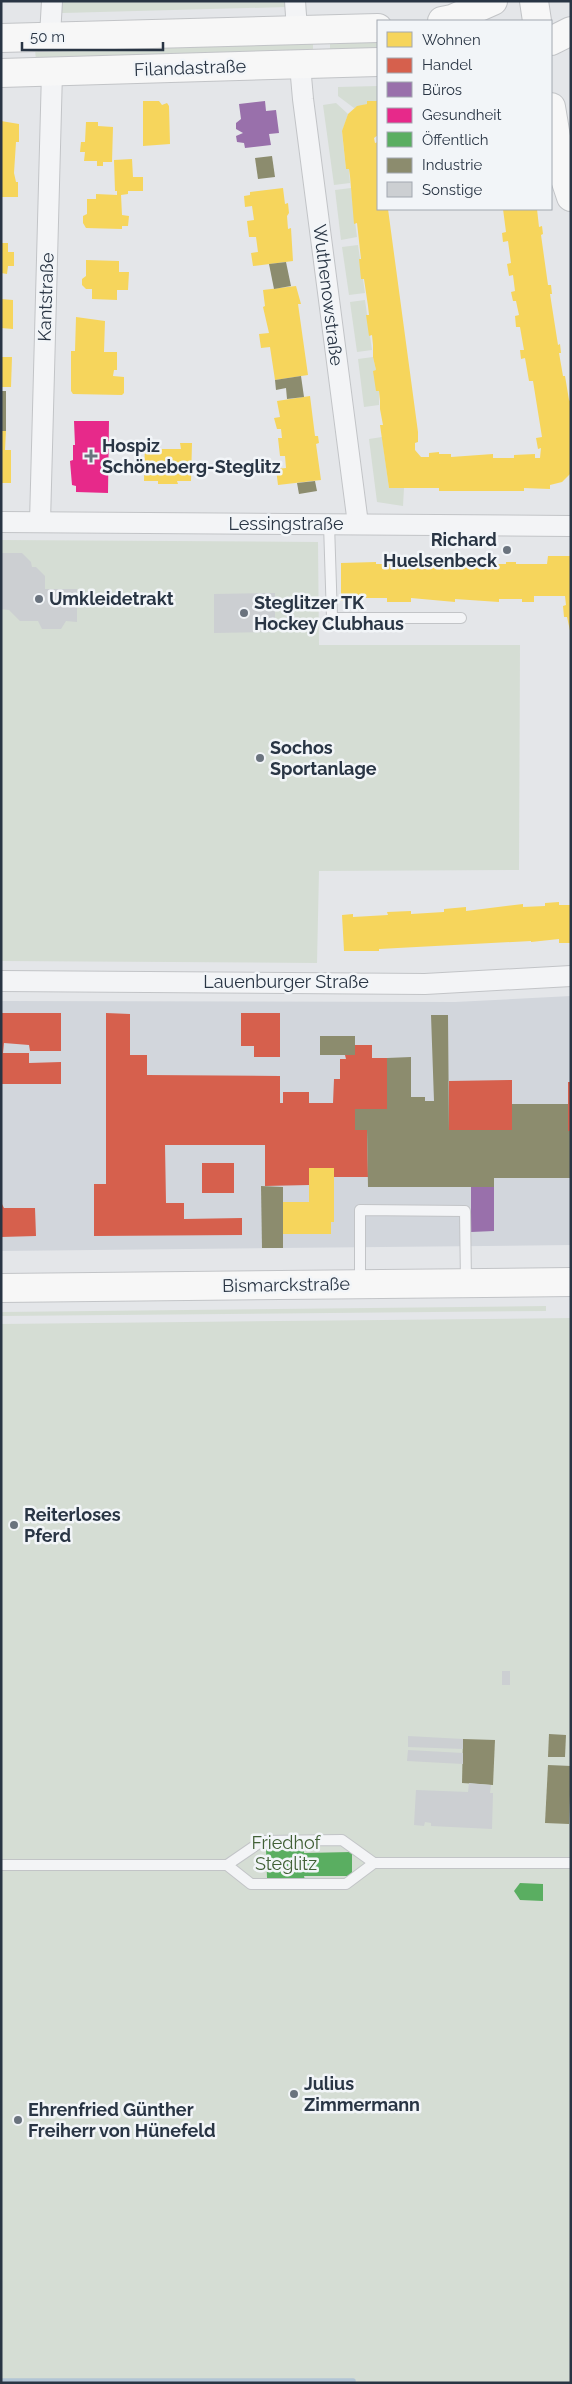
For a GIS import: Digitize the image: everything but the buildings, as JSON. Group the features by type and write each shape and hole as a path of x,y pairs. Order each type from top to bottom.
{"main road":[{"path":"534,1 537,20"},
{"path":"446,20 480,11"},
{"name":"Filandastraße","path":"1,38 377,28"},
{"path":"552,40 571,31"},
{"name":"Filandastraße","path":"1,73 377,62"},
{"path":"552,112 562,167 571,197"},
{"name":"Bismarckstraße","path":"1,1288 571,1282"}],"street":[{"path":"50,36 52,1"},
{"path":"295,1 297,30"},
{"name":"Wuthenowstraße","path":"300,65 305,117 358,524"},
{"name":"Kantstraße","path":"40,522 52,72"},
{"name":"Lessingstraße","path":"1,522 571,526"},
{"name":"Lauenburger Straße","path":"1,981 425,984 571,976"}],"lane":[{"path":"330,524 332,618 461,618"},
{"path":"360,1284 360,1210 465,1212 466,1283"},
{"path":"1,1865 227,1865 262,1841 342,1840 374,1863 571,1863"},
{"path":"227,1865 251,1884 346,1884 374,1863"}],"shaded area":[{"path":"571,996 571,1245 1,1251 1,1001 455,1002"}],"green space":[{"path":"59,1 286,1 287,7 59,13"},
{"path":"377,40 377,50 330,51 330,41"},
{"path":"313,41 313,52 36,60 35,50"},
{"path":"377,86 377,101 367,101 367,104 354,108 338,96 338,87"},
{"path":"336,103 348,114 342,132 346,169 349,169 350,183 334,185 323,105"},
{"path":"351,188 357,237 341,240 335,190"},
{"path":"358,245 365,293 349,295 342,247"},
{"path":"365,300 372,350 357,352 350,302"},
{"path":"373,357 376,370 376,391 379,391 379,405 364,407 358,359"},
{"path":"382,437 389,488 404,488 403,506 377,502 369,439"},
{"name":"Sochos Sportanlage","path":"1,540 318,542 319,645 520,645 519,870 319,871 317,963 1,961"},
{"path":"546,1306 546,1311 1,1316 1,1312"},
{"name":"Friedhof Steglitz","path":"571,1318 571,2383 1,2383 1,1324"}],"waterway":[{"path":"1,2381 353,2381"}],"place":[{"name":"Hospiz Schöneberg-Steglitz","path":"91,456"},
{"name":"Richard Huelsenbeck","path":"507,550"},
{"name":"Umkleidetrakt","path":"39,599"},
{"name":"Steglitzer TK Hockey Clubhaus","path":"244,613"},
{"name":"Sochos Sportanlage","path":"260,758"},
{"name":"Reiterloses Pferd","path":"14,1525"},
{"name":"Julius Zimmermann","path":"294,2094"},
{"name":"Ehrenfried Günther Freiherr von Hünefeld","path":"18,2120"}]}
